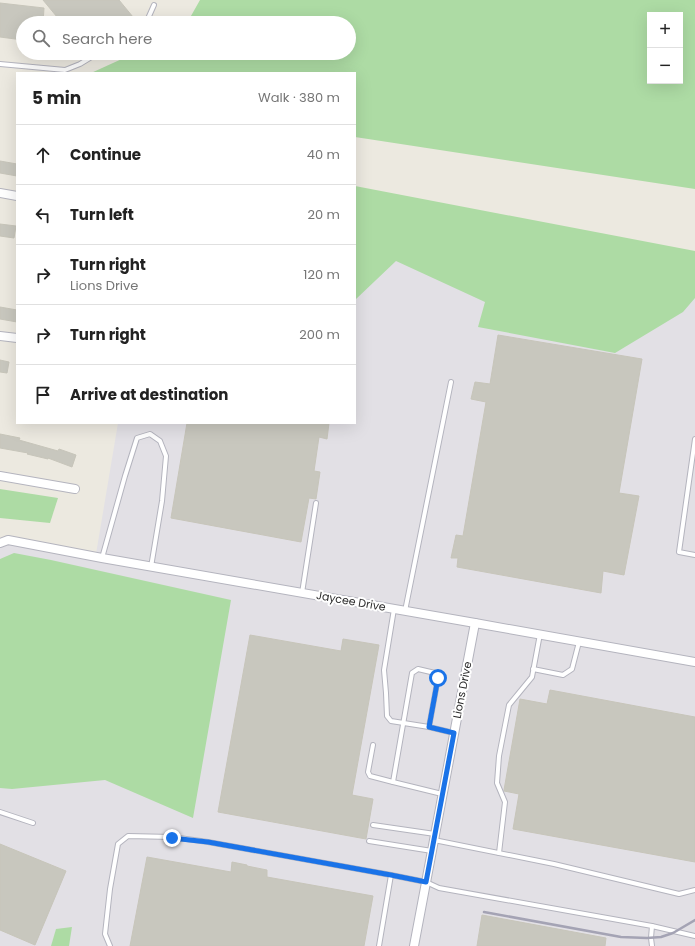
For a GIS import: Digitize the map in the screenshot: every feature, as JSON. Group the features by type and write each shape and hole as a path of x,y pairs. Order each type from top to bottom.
{"street":[{"path":"0,193 16,196"},
{"path":"0,336 16,338"},
{"path":"0,476 75,488"},
{"name":"Jaycee Drive","path":"3,540 695,662"},
{"name":"Lions Drive","path":"414,946 475,623"}],"lane":[{"path":"149,16 154,5"},
{"path":"0,64 66,70 87,60"},
{"path":"405,611 451,382"},
{"path":"102,558 137,438 150,434 160,440 166,456 162,501 151,567"},
{"path":"695,439 679,552 695,555"},
{"path":"302,593 316,503"},
{"path":"394,609 384,670 387,716 391,721 429,727 454,733"},
{"path":"499,853 505,802 497,783 499,756 509,705 532,678 540,634"},
{"path":"533,669 563,675 572,669 579,642"},
{"path":"394,782 412,673 418,669 435,674 438,678 429,727"},
{"path":"373,745 368,772 370,776 443,794"},
{"path":"0,812 33,823"},
{"path":"373,824 554,864 679,894 695,890"},
{"path":"110,946 105,934 110,889 118,844 128,836 172,838 208,842 391,875 426,882 439,888 652,926 695,936"},
{"path":"369,841 432,851"},
{"path":"379,946 391,875"},
{"path":"652,926 652,946"}],"shaded area":[{"path":"364,247 695,297 695,946 0,946 0,541 95,560 118,424 356,424 356,299"}],"green space":[{"path":"200,0 695,0 695,189 356,137 356,72 93,72 120,60 356,60 356,16 191,16"},
{"path":"356,186 695,251 695,298 683,312 615,353 478,327 485,302 396,261 356,299"},
{"path":"0,489 58,498 50,523 0,518"},
{"path":"14,553 231,600 193,818 105,780 12,789 0,788 0,559"},
{"path":"72,927 69,946 51,946 56,929"}],"building":[{"path":"43,0 119,0 132,16 56,16"},
{"path":"0,3 44,8 43,16 16,16 16,39 0,37"},
{"path":"0,161 16,164 16,176 0,173"},
{"path":"0,224 16,226 14,238 0,236"},
{"path":"0,307 16,310 16,322 0,319"},
{"path":"498,335 642,359 619,493 639,496 624,575 603,571 601,593 457,567 458,558 451,558 456,535 463,536 486,402 471,399 475,382 490,384"},
{"path":"0,360 9,362 7,373 0,372"},
{"path":"187,424 329,424 327,439 319,437 314,471 320,472 316,499 309,498 301,542 171,518"},
{"path":"0,434 20,438 19,440 58,451 59,449 76,455 72,467 48,458 0,448"},
{"path":"250,635 341,651 343,639 379,645 352,795 373,799 366,839 218,812"},
{"path":"550,690 695,717 695,862 513,829 519,794 504,790 520,699 547,704"},
{"path":"0,844 66,871 35,945 0,930"},
{"path":"147,857 231,872 232,862 267,870 267,877 373,896 364,946 130,946"},
{"path":"482,915 606,938 605,946 477,946"}],"railway":[{"path":"484,912 621,937 647,938 661,937 673,933 695,920"}],"route":[{"path":"172,838 208,842 426,882 454,733 429,727 438,678"}]}
